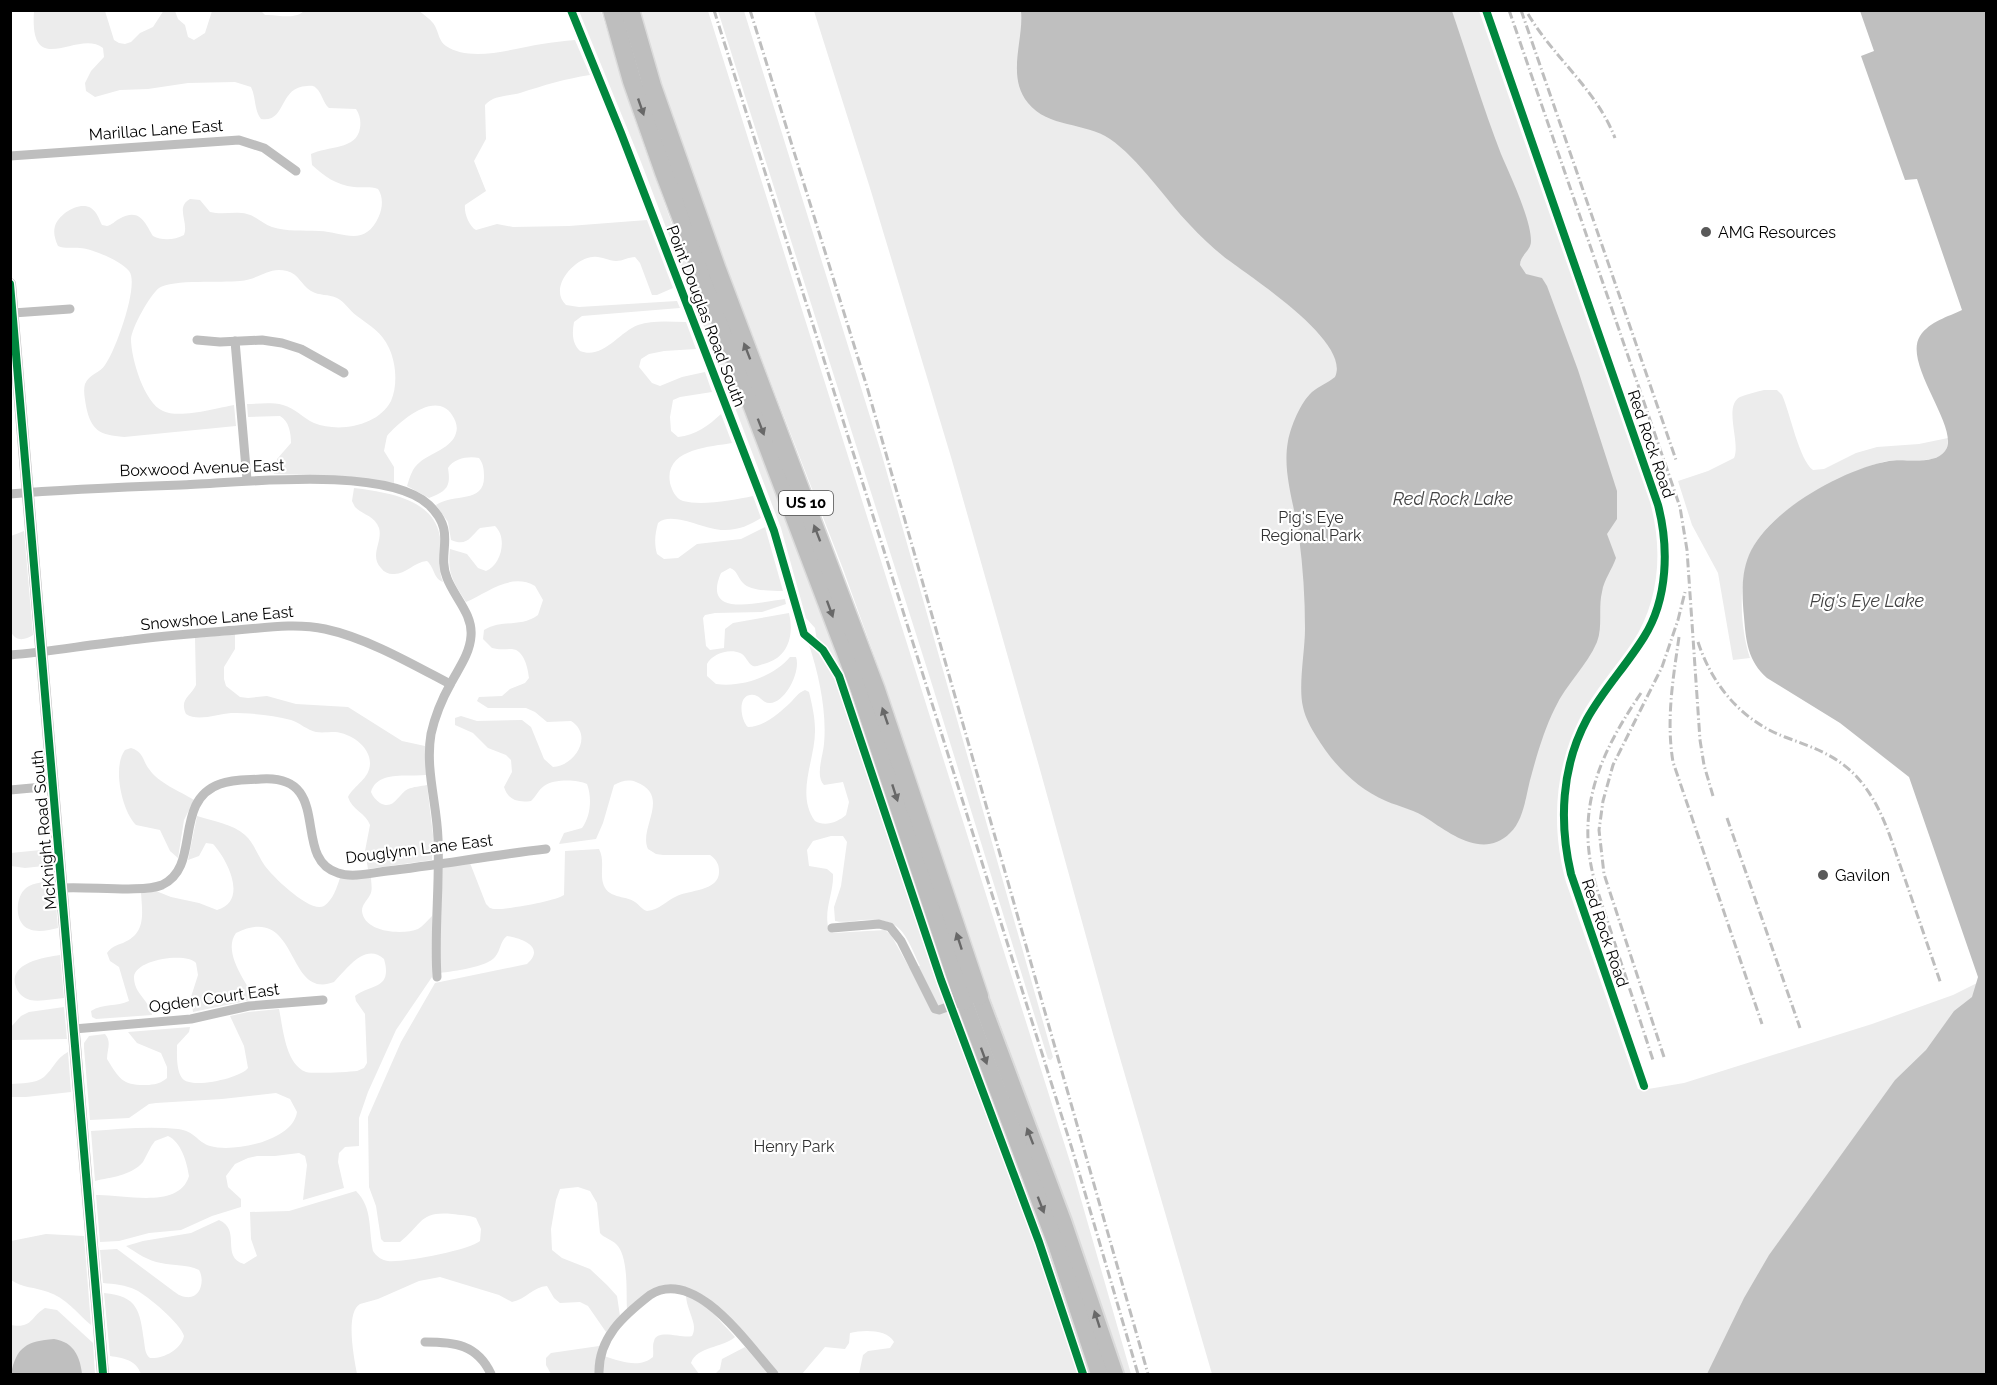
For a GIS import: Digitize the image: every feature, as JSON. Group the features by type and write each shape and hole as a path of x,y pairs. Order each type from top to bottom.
{"highway":[{"path":"607,10 628,68"},
{"name":"US 10","path":"612,10 628,68 686,231 859,687 971,999 1099,1374"},
{"name":"US 10","path":"630,10 652,86 716,267 876,690 971,999 1067,1231 1115,1374"}],"street":[{"name":"Point Douglas Road South","path":"571,10 629,153 769,517 779,544 797,616 804,634"},
{"name":"Red Rock Road","path":"1486,10 1658,505 1663,527 1664,573 1654,616 1645,636 1602,695 1582,729 1569,767 1563,811 1566,846 1574,884 1644,1086"},
{"name":"Marillac Lane East","path":"10,156 242,141 264,148 296,171"},
{"name":"McKnight Road South","path":"10,284 103,1374"},
{"path":"13,313 70,309"},
{"path":"197,340 217,342 262,340 286,344 301,349 345,373"},
{"path":"235,341 247,480"},
{"name":"Boxwood Avenue East","path":"10,494 247,480 341,481 393,488 409,493 424,501 435,512 444,528 446,541 444,569 449,584 467,615 471,633 468,651 436,715 430,745 430,768 438,838 435,931 437,977"},
{"name":"Snowshoe Lane East","path":"10,655 128,640 308,626 347,636 395,656 450,684"},
{"name":"Douglynn Lane East","path":"62,888 145,888 165,883 181,866 190,819 206,792 223,783 263,778 286,781 299,792 307,805 315,849 325,865 336,873 355,874 437,865 489,855 546,849"},
{"path":"10,790 54,786"},
{"path":"832,928 879,924 890,927 901,941 935,1009 939,1010 971,999"},
{"name":"Ogden Court East","path":"74,1029 191,1019 249,1006 323,1000"},
{"path":"598,1374 601,1351 612,1330 650,1295 671,1288 686,1291 708,1303 774,1374"},
{"path":"425,1342 449,1342 466,1347 481,1359 490,1374"}],"green space":[{"name":"Henry Park","path":"164,10 175,11 178,19 185,25 188,37 194,40 205,33 212,11 261,11 265,15 286,16 296,15 305,10 418,10 434,24 440,40 456,51 493,53 575,40 590,75 497,98 485,105 486,139 474,161 486,191 465,205 465,212 471,226 476,230 497,224 513,227 569,226 647,220 673,288 652,295 640,263 635,257 616,261 593,257 571,268 562,283 561,298 566,305 579,307 677,301 680,308 582,316 574,322 574,341 580,351 596,352 611,344 631,328 644,323 686,322 696,349 649,354 641,359 639,367 652,383 660,386 682,377 705,372 712,392 673,400 670,417 671,431 678,437 696,432 721,414 732,443 701,448 681,456 674,463 670,472 670,483 676,496 683,501 718,502 753,496 761,518 744,527 725,530 680,520 664,520 658,523 656,531 657,554 664,559 678,558 697,544 741,539 765,527 783,591 762,590 746,586 730,568 721,573 717,587 719,597 726,602 736,604 785,599 786,604 762,612 705,615 703,618 706,646 710,650 724,648 725,629 733,623 789,613 791,629 788,643 785,650 774,660 757,666 751,665 740,653 731,651 721,653 709,660 707,676 716,684 747,682 775,670 790,657 796,657 796,670 787,692 770,703 753,695 746,697 742,704 742,715 748,727 760,725 776,715 800,693 805,690 809,692 815,729 806,787 807,799 809,810 815,821 823,824 831,823 846,815 849,802 843,782 824,785 820,776 825,732 823,707 819,681 809,645 815,644 825,654 838,677 928,948 934,965 937,965 841,675 830,655 817,642 815,628 806,618 781,528 641,162 579,11 601,11 634,118 673,227 847,680 953,997 1049,1252 1090,1374 859,1374 863,1355 868,1351 890,1348 894,1342 880,1333 861,1331 850,1333 849,1343 845,1349 825,1347 802,1374 778,1374 706,1297 693,1290 672,1285 664,1286 647,1294 627,1310 623,1257 614,1242 600,1233 597,1203 590,1191 578,1187 560,1189 551,1229 552,1250 562,1258 590,1269 617,1296 620,1316 606,1332 588,1306 580,1302 560,1303 547,1286 538,1288 512,1302 499,1295 440,1277 419,1281 378,1299 360,1304 355,1309 352,1336 357,1374 141,1374 133,1363 110,1356 104,1293 124,1298 135,1307 139,1313 146,1351 150,1358 171,1353 184,1336 171,1318 141,1293 128,1287 103,1283 100,1250 117,1249 177,1294 191,1297 200,1288 202,1279 199,1270 152,1260 126,1246 191,1233 219,1220 226,1224 229,1230 233,1256 244,1264 257,1256 251,1239 250,1212 289,1211 356,1191 368,1212 373,1251 383,1260 407,1260 436,1255 474,1245 480,1241 481,1229 476,1218 441,1214 422,1220 400,1242 384,1242 381,1239 376,1206 369,1187 368,1117 401,1042 435,983 527,964 534,953 530,944 507,936 491,960 470,968 440,973 443,868 470,863 486,904 494,909 508,908 564,895 565,851 599,849 602,857 602,879 608,892 631,900 647,911 677,896 709,886 718,878 719,871 717,862 710,855 663,855 648,849 646,841 652,813 652,795 646,788 631,781 614,785 596,839 559,844 564,833 582,828 585,823 590,806 587,784 571,781 553,782 542,788 531,801 514,800 504,787 512,772 511,760 506,755 488,748 473,733 455,725 455,718 461,716 477,721 522,720 531,727 544,759 553,767 561,765 574,756 581,741 578,727 571,721 547,722 526,708 488,708 477,701 479,697 502,696 510,689 525,683 529,678 520,653 512,649 492,648 483,639 484,630 531,619 538,615 543,600 535,586 517,581 499,585 466,602 454,583 449,565 450,549 467,554 478,568 486,571 496,563 502,544 499,531 495,526 480,528 465,542 451,540 448,522 436,505 443,501 467,497 479,491 483,485 484,476 479,458 471,457 454,462 448,468 449,480 446,488 429,498 407,486 417,464 446,446 454,438 457,431 456,424 452,415 445,408 437,406 418,410 387,436 384,451 394,467 394,483 344,476 274,474 277,459 291,443 289,428 280,416 248,417 247,404 283,405 314,423 346,427 368,422 385,410 391,401 395,388 395,374 393,360 386,342 379,333 340,300 314,293 294,275 280,270 247,280 175,283 159,288 142,312 131,339 136,368 150,399 163,411 178,414 234,405 236,426 124,437 103,433 94,426 86,406 85,384 89,378 103,368 115,347 129,303 132,278 125,267 106,256 86,249 58,246 54,229 57,221 65,213 75,207 86,206 95,212 102,225 107,226 126,216 137,216 141,218 153,236 168,239 184,235 183,206 190,199 200,200 210,212 247,214 278,229 319,231 353,236 367,232 373,226 381,209 382,198 378,189 354,187 336,182 312,165 311,154 347,144 358,135 360,120 356,109 329,108 316,88 307,86 291,92 275,116 261,119 251,87 235,82 188,83 148,89 120,90 95,97 86,91 85,83 91,71 104,57 103,48 93,44 81,44 47,49 39,44 35,32 34,11 105,11 114,40 125,44 153,27","holes":["831,836 843,836 847,842 841,886 834,907 835,921 876,920 894,925 906,937 920,966 909,967 891,935 885,930 833,933 829,931 827,916 833,874 827,869 809,866 807,850 813,841"]},
{"path":"639,11 708,11 1072,1168 1131,1374 1125,1374 1067,1204 984,981 843,569 706,215 658,75"},
{"path":"718,11 744,11 881,452 1053,1057 1051,1060 1048,1059 930,678"},
{"name":"Pig's Eye Regional Park","path":"814,11 1479,11 1650,502 1657,538 1656,574 1648,610 1632,643 1592,698 1571,737 1560,778 1557,820 1561,862 1566,882 1638,1089 1684,1083 1872,1024 1953,995 1977,983 1975,992 1986,1374 1212,1374 1113,1034 951,457"},
{"path":"1764,390 1777,390 1782,395 1803,456 1813,470 1824,469 1856,453 1877,447 1919,444 1948,438 1948,444 1945,452 1938,457 1883,462 1847,475 1807,496 1772,523 1759,538 1746,566 1742,592 1742,619 1750,658 1733,660 1718,573 1692,525 1678,481 1708,471 1734,458 1736,443 1732,416 1735,402 1740,397"},
{"path":"354,488 406,499 428,513 436,524 440,537 440,570 443,582 437,578 427,561 397,574 388,573 382,569 376,558 379,528 372,518 355,507 352,501"},
{"path":"24,531 33,635 21,639 15,637 11,632 11,536"},
{"path":"235,634 235,649 224,667 224,679 226,686 240,697 267,696 296,704 348,707 402,741 425,746 426,775 386,777 374,785 371,792 380,803 389,805 404,791 427,785 433,835 432,860 368,869 365,851 370,825 348,797 365,778 370,763 367,751 353,738 335,732 316,732 291,720 269,716 231,713 196,717 186,714 185,701 196,685 195,638"},
{"path":"131,748 141,754 153,774 194,800 184,820 178,858 170,851 160,830 136,825 127,810 120,789 119,767 125,750"},
{"path":"197,816 240,831 251,842 269,871 284,886 310,905 324,906 334,893 340,878 371,877 371,893 362,911 369,924 394,932 411,931 420,928 432,916 432,977 396,1030 368,1092 359,1118 359,1146 345,1147 339,1153 338,1162 344,1188 303,1200 307,1165 305,1156 299,1153 257,1156 235,1164 226,1176 228,1187 241,1199 241,1207 212,1216 181,1230 100,1242 96,1195 135,1198 162,1197 183,1187 189,1176 180,1148 168,1136 155,1141 138,1167 120,1175 95,1181 91,1131 178,1129 188,1132 210,1146 233,1148 261,1142 285,1131 293,1122 297,1112 290,1099 276,1093 149,1104 129,1118 90,1120 84,1048 84,1043 89,1036 105,1034 109,1043 107,1059 119,1077 128,1083 149,1085 167,1078 167,1067 161,1053 137,1043 128,1032 190,1027 189,1032 177,1045 180,1075 187,1081 205,1083 226,1079 248,1068 244,1046 230,1016 279,1009 289,1053 299,1068 310,1073 346,1072 364,1068 367,1063 365,1014 355,996 383,981 386,969 384,959 377,955 363,955 334,982 318,984 307,978 282,939 271,930 257,927 236,933 232,941 233,958 255,999 193,1012 191,997 198,975 196,963 183,958 162,959 143,966 134,977 136,988 148,1004 152,1015 96,1019 92,1017 91,1011 129,1001 119,967 110,961 107,953 110,949 131,939 140,928 141,892 156,891 217,910 227,905 232,898 232,879 229,869 213,844 206,843 199,856 188,860"},
{"path":"51,849 53,865 25,868 11,866 11,853"},
{"path":"54,882 58,928 40,931 24,926 18,910 22,892 32,885"},
{"path":"60,955 64,998 34,1001 21,995 16,987 17,972 29,963"},
{"path":"64,1007 67,1039 11,1040 11,1027 21,1016 29,1012"},
{"path":"68,1052 71,1092 11,1097 11,1084 28,1083 44,1077"},
{"path":"46,1234 84,1236 91,1325 54,1294 20,1285 11,1280 11,1241"},
{"path":"686,1294 709,1309 735,1337 704,1350 694,1357 691,1363 699,1374 602,1374 604,1356 629,1363 642,1363 653,1357 656,1337 665,1334 692,1336 694,1327"},
{"path":"45,1308 57,1310 93,1343 95,1374 11,1374 10,1325 27,1324"},
{"path":"599,1346 595,1374 551,1374 546,1365 546,1358 551,1353"},
{"path":"745,1347 769,1374 715,1374 720,1369 722,1359"}],"water":[{"name":"Red Rock Lake","path":"1021,11 1452,11 1494,136 1528,221 1531,244 1520,265 1526,274 1542,278 1547,286 1578,370 1617,491 1617,519 1607,534 1616,558 1603,587 1597,642 1555,708 1539,748 1519,820 1510,833 1500,841 1490,844 1468,842 1447,832 1418,813 1375,796 1346,774 1312,730 1305,715 1302,699 1304,583 1299,537 1288,477 1287,453 1291,429 1300,408 1312,392 1335,377 1336,362 1328,346 1313,328 1294,310 1206,241 1120,147 1100,134 1046,117 1028,103 1018,81 1017,70"},
{"name":"Pig's Eye Lake","path":"1860,11 1986,11 1986,1374 1707,1374 1744,1298 1769,1255 1895,1080 1926,1050 1954,1011 1972,997 1978,977 1909,777 1840,723 1767,678 1752,658 1746,635 1743,577 1749,555 1758,539 1772,523 1809,494 1851,473 1889,461 1934,458 1945,451 1948,441 1946,428 1924,379 1917,348 1924,331 1940,320 1962,310 1917,179 1905,180 1861,56 1874,51"},
{"path":"54,1339 67,1343 75,1351 82,1374 11,1374 16,1357 24,1347"}],"railway":[{"path":"714,10 1073,1152 1138,1374"},
{"path":"750,10 867,387 1148,1374"},
{"path":"1509,10 1680,507 1687,550 1700,740 1713,796"},
{"path":"1521,10 1676,460"},
{"path":"1528,14 1597,104 1615,138"},
{"path":"1664,1057 1604,874 1599,830 1603,801 1613,765 1662,667 1685,592"},
{"path":"1679,637 1670,715 1673,762 1762,1024"},
{"path":"1698,642 1711,673 1720,687 1742,711 1769,730 1832,757 1856,776 1865,787 1886,825 1941,984"},
{"path":"1641,693 1613,739 1594,785 1589,808 1588,833 1590,859 1596,886 1653,1060"},
{"path":"1727,818 1800,1028"}],"cycle path":[{"path":"571,10 621,133 774,531 804,634 823,650 839,676 941,980 1039,1242 1083,1374"},
{"path":"1486,10 1662,521 1665,555 1658,606 1644,637 1593,708 1578,737 1567,776 1564,815 1571,874 1644,1086"},
{"path":"10,284 103,1374"}],"place":[{"name":"AMG Resources","path":"1706,232"},
{"name":"Gavilon","path":"1823,875"}]}
